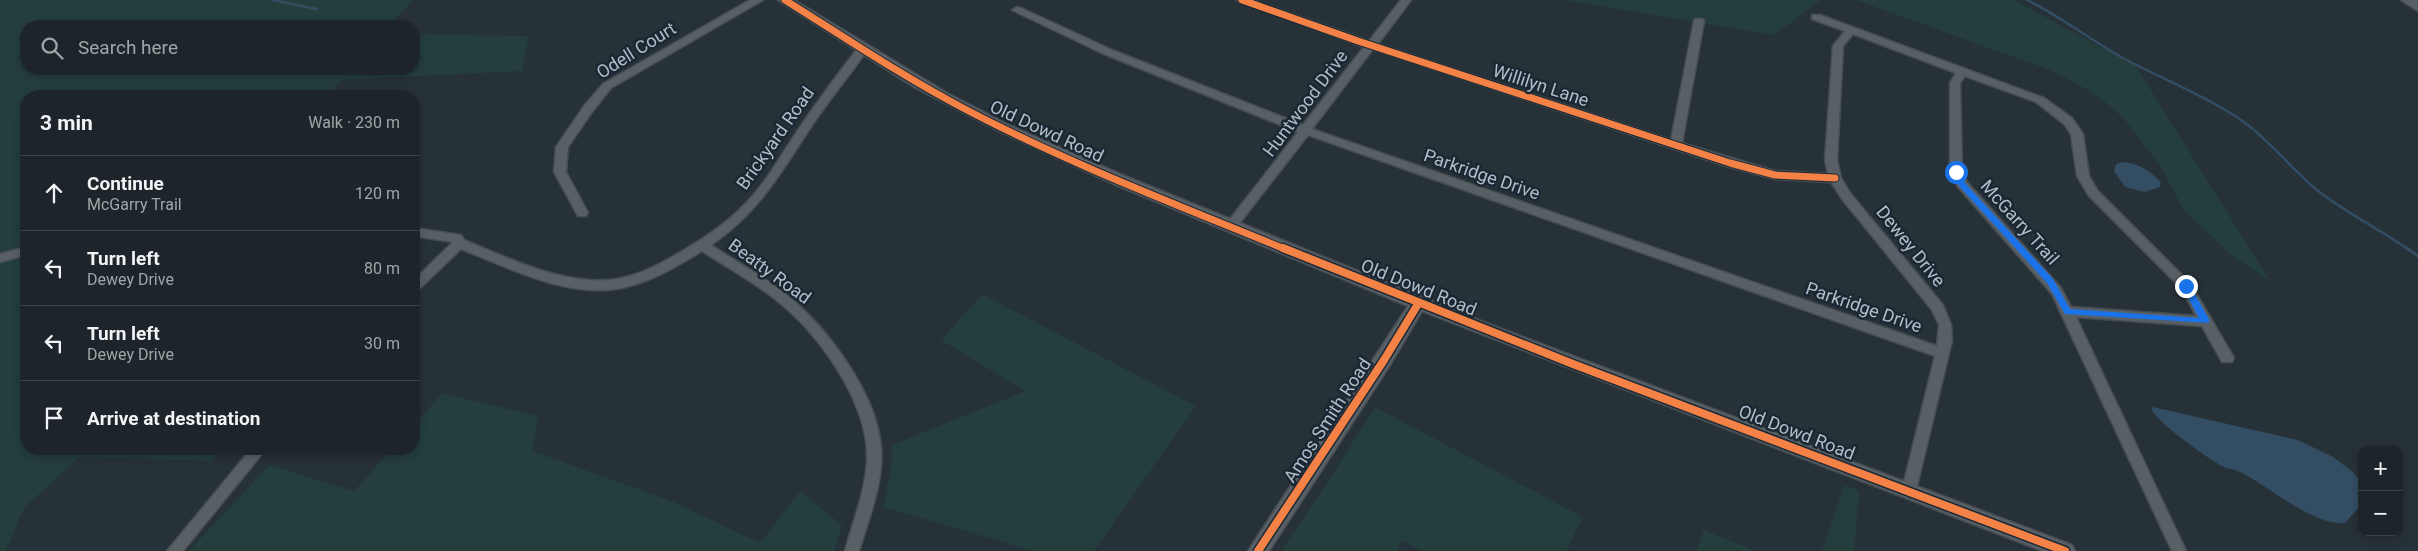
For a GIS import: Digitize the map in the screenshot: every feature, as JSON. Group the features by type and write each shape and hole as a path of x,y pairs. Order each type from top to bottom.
{"street":[{"name":"Odell Court","path":"582,213 560,172 562,147 588,108 607,86 758,0"},
{"name":"Old Dowd Road","path":"785,0 862,50 934,92 1008,130 1147,193 1418,304 2065,551"},
{"name":"Willilyn Lane","path":"1242,0 1371,45 1730,162 1775,175 1835,178"},
{"name":"Huntwood Drive","path":"1231,226 1406,0"},
{"path":"2408,0 2418,7"},
{"name":"Parkridge Drive","path":"1017,10 1050,27 1187,85 1306,130 1942,353"},
{"path":"1816,17 2040,100 2068,121 2077,134 2083,176 2093,193 2186,286 2227,358"},
{"path":"1676,144 1699,21"},
{"name":"Dewey Drive","path":"1851,30 1838,46 1831,160 1835,178 1846,196 1938,308 1945,325 1945,341 1909,490"},
{"name":"Brickyard Road","path":"420,233 457,238 459,243 562,279 594,285 638,281 702,245 732,223 760,196 806,126 862,50"},
{"name":"McGarry Trail","path":"1962,72 1955,82 1956,172 1962,184 2050,281 2068,312 2179,551"},
{"path":"420,281 459,243"},
{"name":"Beatty Road","path":"702,245 763,284 799,313 833,356 854,391 870,426 874,446 874,464 869,493 852,551"},
{"path":"0,258 20,253"},
{"name":"Amos Smith Road","path":"1258,551 1384,360 1418,304"},
{"path":"2068,312 2206,321"},
{"path":"174,551 254,455"}],"green space":[{"path":"0,0 413,0 395,20 20,20 20,75 420,75 420,34 529,36 522,71 342,80 333,90 20,90 20,455 217,455 211,461 79,457 24,508 6,551 0,551"},
{"path":"1565,0 1821,0 1774,35"},
{"path":"1856,0 2014,0 2136,66 2270,281 2232,256 2183,209 2161,167 2124,119 2104,101 2052,71"},
{"path":"982,294 1196,406 1094,551 1034,551 883,507 891,471 892,445 1025,391 941,340"},
{"path":"442,393 538,416 533,451 674,502 760,543 800,491 842,525 834,551 189,551 269,465 354,491 387,455 420,455 420,418"},
{"path":"1375,407 1583,517 1566,551 1421,551 1402,541 1396,551 1281,551 1324,488"},
{"path":"1844,485 1859,491 1854,551 1822,551"},
{"path":"1704,530 1756,551 1696,551"}],"water":[{"path":"2123,162 2134,164 2149,171 2161,183 2160,187 2145,192 2125,187 2114,171 2116,164"},
{"path":"2153,407 2298,440 2333,457 2353,472 2358,479 2358,508 2345,523 2332,522 2305,512 2252,478 2224,467 2206,456 2163,423 2151,409"}],"waterway":[{"path":"272,0 317,9"},
{"path":"2027,0 2121,57 2232,114 2254,130 2311,185 2347,211 2409,250"},
{"path":"2407,248 2418,256"}],"cycle path":[{"path":"785,0 942,97 1004,128 1121,181 1475,326 2065,551"},
{"path":"1242,0 1358,41 1730,163 1775,175 1835,178"},
{"path":"1258,551 1384,360 1418,304"}],"route":[{"path":"1956,172 1962,184 2050,281 2068,312 2206,321 2186,286"}]}
